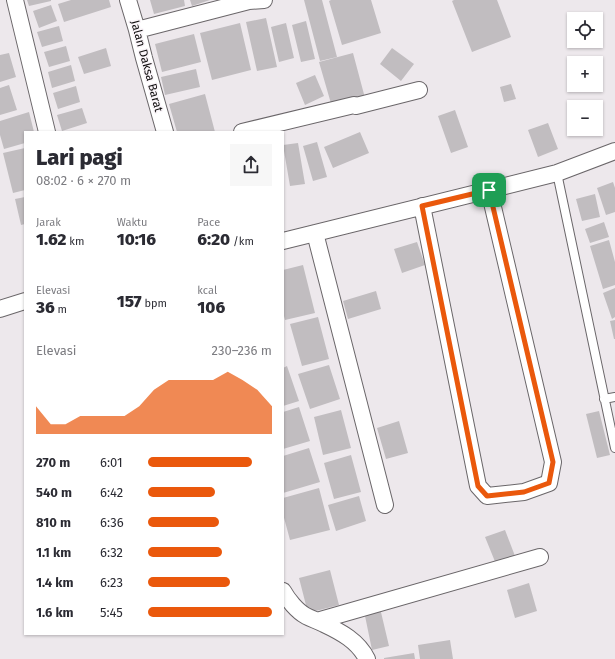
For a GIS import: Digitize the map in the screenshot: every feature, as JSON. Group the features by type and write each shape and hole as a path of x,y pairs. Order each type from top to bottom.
{"street":[{"path":"15,0 46,131"},
{"name":"Jalan Daksa Barat","path":"128,0 138,30 144,58 165,131"},
{"path":"138,30 254,0"},
{"path":"246,131 419,90"},
{"path":"284,241 557,173 615,150"},
{"path":"422,206 478,486 487,496 524,492 549,483 553,462 489,190"},
{"path":"315,233 385,505"},
{"path":"0,309 24,301"},
{"path":"317,621 540,557"},
{"path":"284,592 291,602 306,616 349,637 363,651 367,659"}],"lane":[{"path":"557,173 615,448"},
{"path":"604,399 615,397"}],"building":[{"path":"27,0 51,0 51,1 29,6"},
{"path":"71,0 109,0 111,7 64,22 58,4"},
{"path":"150,0 184,0 185,6 154,14"},
{"path":"190,0 210,0 192,6"},
{"path":"304,0 322,0 337,57 320,61"},
{"path":"371,0 381,33 342,45 329,1"},
{"path":"497,0 511,37 472,52 452,1"},
{"path":"51,5 57,21 39,28 33,11"},
{"path":"266,18 277,67 257,71 246,22"},
{"path":"306,21 315,59 301,62 292,25"},
{"path":"240,23 251,70 212,80 200,33"},
{"path":"286,23 294,58 279,62 271,27"},
{"path":"59,26 63,41 42,47 37,32"},
{"path":"194,34 201,62 162,72 155,44"},
{"path":"66,46 70,61 49,67 44,52"},
{"path":"106,48 111,66 84,74 78,57"},
{"path":"392,48 414,64 401,81 380,64"},
{"path":"9,53 16,77 0,82 0,55"},
{"path":"353,53 365,98 332,107 319,62"},
{"path":"71,65 75,81 52,88 48,72"},
{"path":"196,69 200,87 165,95 161,77"},
{"path":"315,75 324,96 305,105 296,83"},
{"path":"511,84 516,99 504,102 500,87"},
{"path":"9,85 17,110 0,115 0,88"},
{"path":"76,86 80,102 58,109 53,93"},
{"path":"205,94 215,131 177,131 169,104"},
{"path":"82,108 87,123 62,131 57,115"},
{"path":"455,110 468,147 451,153 438,116"},
{"path":"29,112 34,131 24,131 24,143 4,149 0,135 0,121"},
{"path":"548,123 558,149 538,157 528,130"},
{"path":"360,132 369,153 333,168 324,147"},
{"path":"317,142 327,177 313,181 303,146"},
{"path":"298,143 305,184 290,186 284,145"},
{"path":"24,148 24,190 13,193 3,153"},
{"path":"613,182 615,188 615,212 606,215 597,188"},
{"path":"595,194 600,217 582,221 576,199"},
{"path":"24,197 24,224 21,225 15,199"},
{"path":"604,222 609,237 590,243 585,229"},
{"path":"609,240 615,262 615,285 603,289 590,246"},
{"path":"417,242 425,265 402,273 394,249"},
{"path":"303,265 315,313 285,320 284,270"},
{"path":"615,288 615,317 612,319 603,293"},
{"path":"376,291 381,309 348,319 343,301"},
{"path":"318,317 329,359 302,366 290,324"},
{"path":"615,320 615,339 614,339 610,321"},
{"path":"329,365 340,399 310,409 298,374"},
{"path":"287,366 299,401 284,406 284,368"},
{"path":"299,407 310,441 284,449 284,412"},
{"path":"341,410 351,448 323,455 314,417"},
{"path":"599,411 610,455 597,458 586,414"},
{"path":"399,421 408,453 386,459 377,428"},
{"path":"309,448 320,482 284,493 284,456"},
{"path":"351,455 361,492 334,499 324,463"},
{"path":"319,488 330,530 290,540 284,518 284,498"},
{"path":"359,496 366,521 336,531 328,505"},
{"path":"505,530 515,556 496,564 485,537"},
{"path":"330,570 339,605 308,613 299,578"},
{"path":"529,583 537,611 515,618 507,590"},
{"path":"380,608 389,646 372,650 364,611"},
{"path":"450,640 453,659 420,659 418,645"},
{"path":"414,653 415,659 384,659 384,658"}],"route":[{"path":"489,190 553,462 549,483 524,492 487,496 478,486 422,206 489,190"}]}
